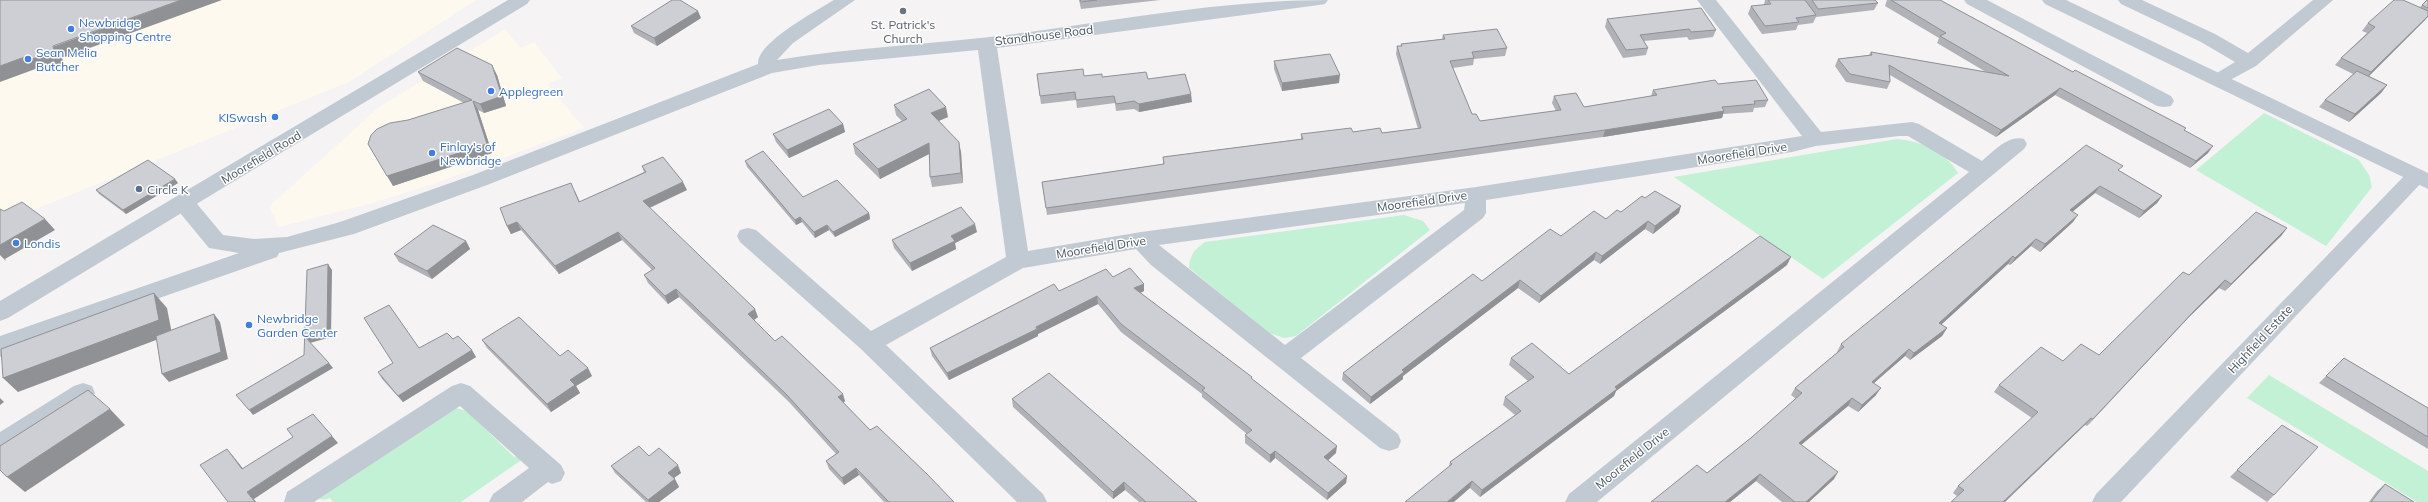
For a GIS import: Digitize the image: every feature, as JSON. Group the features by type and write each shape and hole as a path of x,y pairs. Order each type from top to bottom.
{"street":[{"name":"Moorefield Road","path":"0,312 184,203 520,0"},
{"path":"768,67 767,58 786,39 846,0"},
{"name":"Standhouse Road","path":"287,245 346,228 480,180 768,67 819,59 987,42 1319,0"},
{"path":"1706,0 1816,139"},
{"path":"1973,0 2164,101"},
{"path":"2051,0 2422,179"},
{"path":"2127,0 2208,38 2249,62"},
{"path":"2219,80 2249,62 2324,0"},
{"path":"987,42 1018,261"},
{"name":"Moorefield Drive","path":"869,343 1018,261 1141,240 1476,194 1792,145 1816,139 1872,132 1912,129 1983,171"},
{"name":"Moorefield Drive","path":"1578,502 2017,144"},
{"name":"Highfield Estate","path":"2105,502 2422,179"},
{"path":"1284,358 1475,213 1476,194"},
{"path":"184,203 217,242 254,248 287,245"},
{"path":"748,236 869,343 1034,502"},
{"path":"1141,240 1159,259 1389,441"},
{"path":"0,348 11,341 287,245"},
{"path":"0,445 83,393"},
{"path":"298,502 296,500 461,393 550,471 502,502"}],"shaded area":[{"name":"Newbridge Shopping Centre","path":"0,0 476,0 349,82 16,217 0,215"},
{"path":"505,29 520,48 534,42 562,78 547,84 584,128 433,184 370,204 279,227 270,208 272,204 378,108"}],"green space":[{"path":"2264,113 2359,160 2369,175 2372,187 2326,246 2196,170"},
{"path":"1897,139 1915,142 1932,149 1947,159 1958,173 1823,279 1674,177"},
{"path":"1404,215 1423,221 1430,230 1296,336 1284,338 1269,333 1189,268 1193,253 1205,242"},
{"path":"2269,375 2428,471 2428,502 2417,502 2247,398"},
{"path":"452,407 467,411 514,457 521,454 527,456 461,502 333,502 330,498 323,500 317,498"}],"building":[{"name":"Newbridge Shopping Centre","path":"0,0 181,0 53,46 54,51 32,59 30,55 0,66"},
{"path":"672,0 680,0 698,11 654,38 631,26"},
{"path":"1080,0 1097,0 1081,2"},
{"path":"1768,0 1805,0 1816,15 1796,18 1799,22 1765,26 1751,6 1771,4"},
{"path":"1812,0 1875,0 1878,3 1818,9"},
{"path":"1891,0 1940,0 2073,72 2075,70 2186,128 2184,130 2213,146 2196,161 2060,88 2001,130 1889,65 1890,82 1850,74 1838,59 1872,55 1871,52 2009,76 1940,36 1946,33"},
{"path":"2394,0 2403,0 2428,11 2428,16 2371,72 2341,58 2375,27 2368,23"},
{"path":"2428,0 2428,8 2422,5"},
{"path":"1701,8 1716,30 1691,32 1689,29 1640,35 1648,48 1626,50 1607,19"},
{"path":"1497,29 1507,48 1472,52 1474,58 1450,61 1472,114 1476,114 1480,121 1561,110 1554,96 1576,93 1584,107 1657,95 1653,90 1715,80 1718,84 1756,80 1768,100 1754,101 1755,104 1722,107 1724,111 1605,130 1046,208 1042,182 1164,164 1163,157 1303,139 1301,134 1351,128 1353,132 1380,128 1382,133 1421,128 1397,46 1402,46 1401,44 1445,39 1443,35"},
{"path":"457,48 492,65 502,96 480,104 473,101 487,144 387,176 368,144 371,135 377,129 390,123 408,120 472,100 418,72"},
{"path":"1330,54 1340,75 1282,83 1274,61"},
{"path":"1083,69 1084,76 1102,74 1102,77 1146,72 1148,79 1185,74 1191,94 1139,104 1134,101 1116,104 1114,96 1076,100 1075,92 1040,96 1037,74"},
{"path":"2357,71 2387,85 2355,114 2325,100"},
{"path":"929,89 946,107 931,113 959,142 961,173 930,177 929,143 878,169 853,144 907,119 894,105"},
{"path":"829,109 843,124 787,150 773,134"},
{"path":"2086,145 2123,166 2118,170 2162,196 2144,211 2100,186 2070,210 2078,215 2045,244 2036,239 2015,258 2013,256 1939,323 1947,328 1914,353 1909,349 1872,382 1881,388 1862,405 1852,398 1799,443 1838,472 1806,502 1795,502 1760,474 1725,502 1651,502 1697,465 1707,473 1752,437 1802,393 1795,388 1844,347 1841,344"},
{"path":"763,151 803,197 837,180 869,213 833,232 827,225 814,232 800,217 795,220 745,161"},
{"path":"663,157 683,182 643,201 755,309 748,314 775,341 782,336 843,394 838,397 870,430 877,426 954,502 889,502 856,468 842,478 826,461 839,452 786,394 676,289 665,296 644,275 655,268 618,232 555,266 517,222 507,226 500,208 571,183 579,202 646,172 642,166"},
{"name":"Circle K","path":"148,160 175,179 123,210 96,190"},
{"path":"1655,191 1681,206 1655,226 1648,221 1602,256 1596,252 1541,296 1520,280 1402,370 1404,372 1371,397 1343,373 1473,274 1482,281 1550,229 1561,236 1594,211 1606,219 1617,210 1621,212 1642,196 1645,198"},
{"path":"22,202 45,219 0,245 0,209 4,211"},
{"path":"961,207 975,224 951,236 955,241 910,263 892,240"},
{"path":"2256,212 2287,228 2231,284 2225,280 2093,419 2091,418 2003,502 1951,502 1964,490 1958,486 2038,412 1999,385 2041,347 2063,361 2081,344 2099,355 2183,272 2189,275"},
{"path":"433,225 466,241 427,271 394,254"},
{"path":"1760,236 1791,257 1615,387 1617,389 1482,490 1472,481 1447,502 1405,502 1452,464 1450,462 1521,411 1505,397 1534,377 1511,358 1532,343 1569,374"},
{"path":"328,264 327,332 306,338 329,363 249,410 236,395 304,355 307,270"},
{"path":"1130,268 1144,284 1134,288 1252,377 1251,378 1337,446 1324,457 1347,476 1328,493 1275,451 1270,455 1245,435 1252,430 1202,390 1205,388 1121,324 1097,296 1036,327 1037,329 947,373 930,348 1054,284 1059,291 1106,269 1113,277"},
{"path":"154,293 159,320 3,378 1,349"},
{"path":"389,305 419,348 447,333 453,339 458,336 472,350 398,396 378,372 393,363 364,318"},
{"path":"214,314 221,352 162,374 156,336"},
{"path":"519,317 560,356 568,350 588,368 570,380 575,385 547,404 482,340"},
{"path":"2344,358 2428,408 2428,437 2326,376"},
{"path":"1049,373 1197,502 1146,502 1124,482 1113,492 1012,399"},
{"path":"88,390 110,409 7,477 0,470 0,446"},
{"path":"313,414 332,436 247,492 255,502 228,502 200,465 227,449 242,469 293,437 287,429"},
{"path":"2282,425 2318,447 2274,495 2237,470"},
{"path":"639,446 649,456 659,448 678,465 668,473 675,479 648,500 611,466"},
{"path":"2385,484 2414,502 2371,502"}],"place":[{"name":"St. Patrick's Church","path":"903,11"},
{"name":"Newbridge Shopping Centre","path":"71,29"},
{"name":"Sean Melia Butcher","path":"28,59"},
{"name":"Applegreen","path":"491,91"},
{"name":"KISwash","path":"275,117"},
{"name":"Finlay's of Newbridge","path":"432,153"},
{"name":"Circle K","path":"139,189"},
{"name":"Londis","path":"16,243"},
{"name":"Newbridge Garden Center","path":"249,325"}]}
